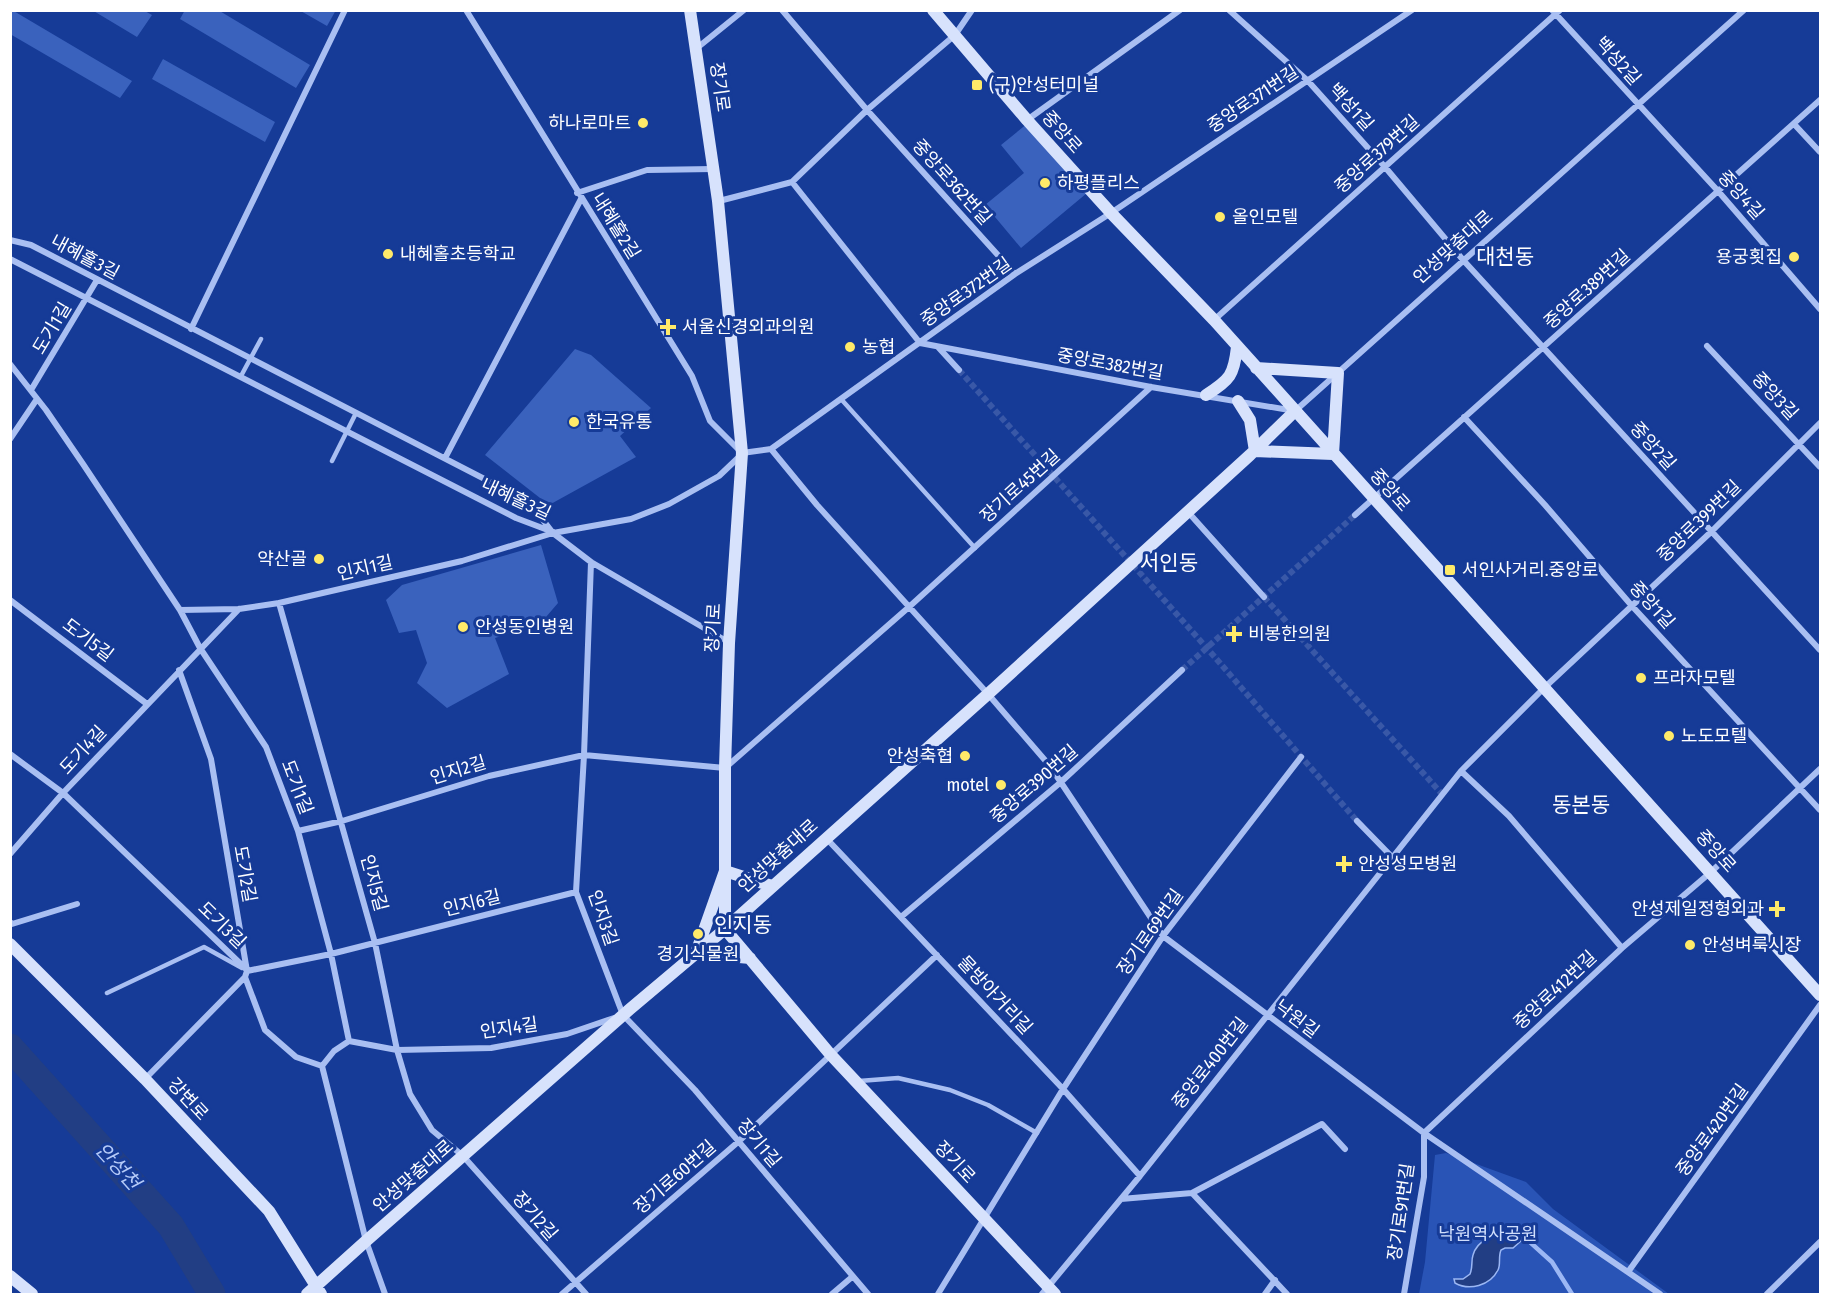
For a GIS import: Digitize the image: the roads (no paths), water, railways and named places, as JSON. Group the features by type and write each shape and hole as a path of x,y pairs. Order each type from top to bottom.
{"main road":[{"name":"장기로","path":"690,10 718,201 742,453 729,643 725,768 725,929 830,1054 1048,1292"},
{"name":"중앙로","path":"933,10 1027,120 1111,213 1214,320 1821,995"},
{"path":"1206,395 1229,380 1234,368 1237,347"},
{"path":"1238,400 1250,420 1255,451 1333,454 1338,374 1256,368"},
{"name":"안성맞춤대로","path":"313,1292 366,1241 623,1015 725,929 988,694 1255,451 1295,411"},
{"path":"750,958 696,953 725,871 772,886"},
{"name":"강변로","path":"10,944 145,1079 269,1211 313,1292"},
{"path":"10,1276 31,1294"}],"street":[{"path":"191,329 345,10"},
{"name":"내혜홀2길","path":"466,10 692,376 710,421 742,453"},
{"path":"696,49 744,10"},
{"name":"중앙로362번길","path":"782,10 867,110 1015,274"},
{"path":"718,201 792,182 867,110 955,35 972,10"},
{"path":"1027,120 1180,10"},
{"name":"백성1길","path":"1230,10 1308,81 1385,167 1464,261"},
{"name":"중앙로371번길","path":"1111,213 1412,10"},
{"name":"안성맞춤대로","path":"1295,411 1744,10"},
{"name":"백성2길","path":"1556,12 1637,104"},
{"name":"중앙로379번길","path":"1214,320 1556,12"},
{"name":"중앙로389번길","path":"1373,499 1821,100"},
{"name":"중앙4길","path":"1637,104 1718,191 1821,309"},
{"path":"1794,124 1821,152"},
{"path":"445,458 579,196 647,170 713,169"},
{"path":"792,182 920,343"},
{"name":"중앙로372번길","path":"742,453 771,448 1015,274 1111,213"},
{"name":"내혜홀3길","path":"10,240 26,242 529,502 553,532"},
{"name":"내혜홀3길","path":"10,259 516,518 553,532"},
{"name":"중앙2길","path":"1464,261 1821,650"},
{"name":"도기1길","path":"31,390 97,280"},
{"name":"중앙로382번길","path":"920,343 1151,387 1295,411"},
{"path":"938,346 959,370"},
{"name":"중앙3길","path":"1707,346 1821,467"},
{"name":"도기1길","path":"10,364 31,390 180,610 200,648 266,747 298,831 331,954 350,1041"},
{"name":"장기로45번길","path":"725,768 975,548 1151,387"},
{"path":"10,439 37,399"},
{"name":"중앙1길","path":"1464,417 1545,505 1632,606 1821,810"},
{"name":"중앙로399번길","path":"1544,688 1712,531 1821,423"},
{"path":"771,448 817,506 988,694"},
{"name":"인지1길","path":"180,610 239,609 279,603 462,561 553,532 631,519 669,504 719,476 742,453"},
{"path":"1355,514 1373,499"},
{"path":"1188,512 1264,597"},
{"path":"553,532 591,562 729,643"},
{"path":"584,755 591,562"},
{"name":"도기5길","path":"10,600 147,704"},
{"name":"인지5길","path":"279,603 375,943 397,1050 410,1094 432,1130 463,1156"},
{"name":"도기4길","path":"10,854 63,793 239,609"},
{"name":"도기2길","path":"179,670 211,759 246,974 266,1030 296,1057 322,1066"},
{"name":"중앙로390번길","path":"901,917 1061,782 1182,670"},
{"name":"중앙로400번길","path":"1048,1292 1461,771 1544,688"},
{"name":"낙원길","path":"988,694 1050,766 1163,936 1424,1133 1660,1294"},
{"path":"10,754 63,793"},
{"name":"인지2길","path":"298,831 342,821 489,776 584,755 725,768"},
{"name":"인지3길","path":"584,755 576,892 623,1015"},
{"name":"장기로69번길","path":"984,1220 1063,1089 1163,936 1301,757"},
{"name":"중앙로412번길","path":"1424,1133 1622,948 1711,872 1821,769"},
{"path":"1461,771 1509,816 1622,948"},
{"name":"도기3길","path":"63,793 246,974"},
{"path":"1357,821 1392,857"},
{"name":"물방아거리길","path":"826,838 1063,1089 1140,1176"},
{"name":"인지6길","path":"246,974 576,892"},
{"path":"10,922 12,924 77,904"},
{"path":"830,1054 937,955"},
{"path":"145,1079 246,974"},
{"name":"중앙로420번길","path":"1628,1272 1821,1005"},
{"name":"인지4길","path":"350,1041 397,1050 492,1048 567,1034 623,1015"},
{"name":"장기1길","path":"623,1015 695,1090 868,1294"},
{"path":"350,1041 334,1051 322,1066 366,1241 385,1294"},
{"name":"장기로60번길","path":"562,1294 738,1142 830,1054"},
{"path":"1121,1199 1192,1193 1322,1124 1345,1149"},
{"name":"장기로91번길","path":"1404,1294 1424,1177 1424,1133"},
{"name":"장기2길","path":"463,1156 586,1294"},
{"path":"1192,1193 1287,1294"},
{"path":"938,1294 984,1220"},
{"path":"1767,1294 1821,1242"},
{"path":"832,1294 852,1277"},
{"path":"1265,1294 1275,1280"}],"lane":[{"path":"241,376 261,339"},
{"path":"841,399 975,548"},
{"path":"332,461 356,412"},
{"name":"도기3길","path":"107,993 204,947 246,974"},
{"path":"856,1082 898,1078 950,1090 988,1105 1037,1133"}],"waterway":[{"name":"안성천","path":"10,1047 171,1226 212,1294"},
{"path":"1521,1234 1552,1262 1572,1294"}],"tunnel":[{"path":"959,370 1206,647 1357,821"},
{"path":"1182,670 1355,515"},
{"path":"1264,597 1442,794"}],"place":[{"name":"(구)안성터미널","path":"977,85"},
{"name":"하나로마트","path":"643,123"},
{"name":"하평플리스","path":"1045,183"},
{"name":"올인모텔","path":"1220,217"},
{"name":"내혜홀초등학교","path":"388,254"},
{"name":"용궁횟집","path":"1794,257"},
{"name":"서울신경외과의원","path":"668,327"},
{"name":"농협","path":"850,347"},
{"name":"한국유통","path":"574,422"},
{"name":"약산골","path":"319,559"},
{"name":"서인사거리.중앙로","path":"1450,570"},
{"name":"안성동인병원","path":"463,627"},
{"name":"비봉한의원","path":"1234,634"},
{"name":"프라자모텔","path":"1641,678"},
{"name":"노도모텔","path":"1669,736"},
{"name":"안성축협","path":"965,756"},
{"name":"motel","path":"1001,785"},
{"name":"안성성모병원","path":"1344,864"},
{"name":"안성제일정형외과","path":"1777,909"},
{"name":"경기식물원","path":"698,934"},
{"name":"안성벼룩시장","path":"1690,945"}],"district":[{"name":"대천동","path":"1505,257"},
{"name":"서인동","path":"1169,563"},
{"name":"동본동","path":"1581,805"},
{"name":"인지동","path":"743,925"}],"park label":[{"name":"낙원역사공원","path":"1488,1234"}]}
